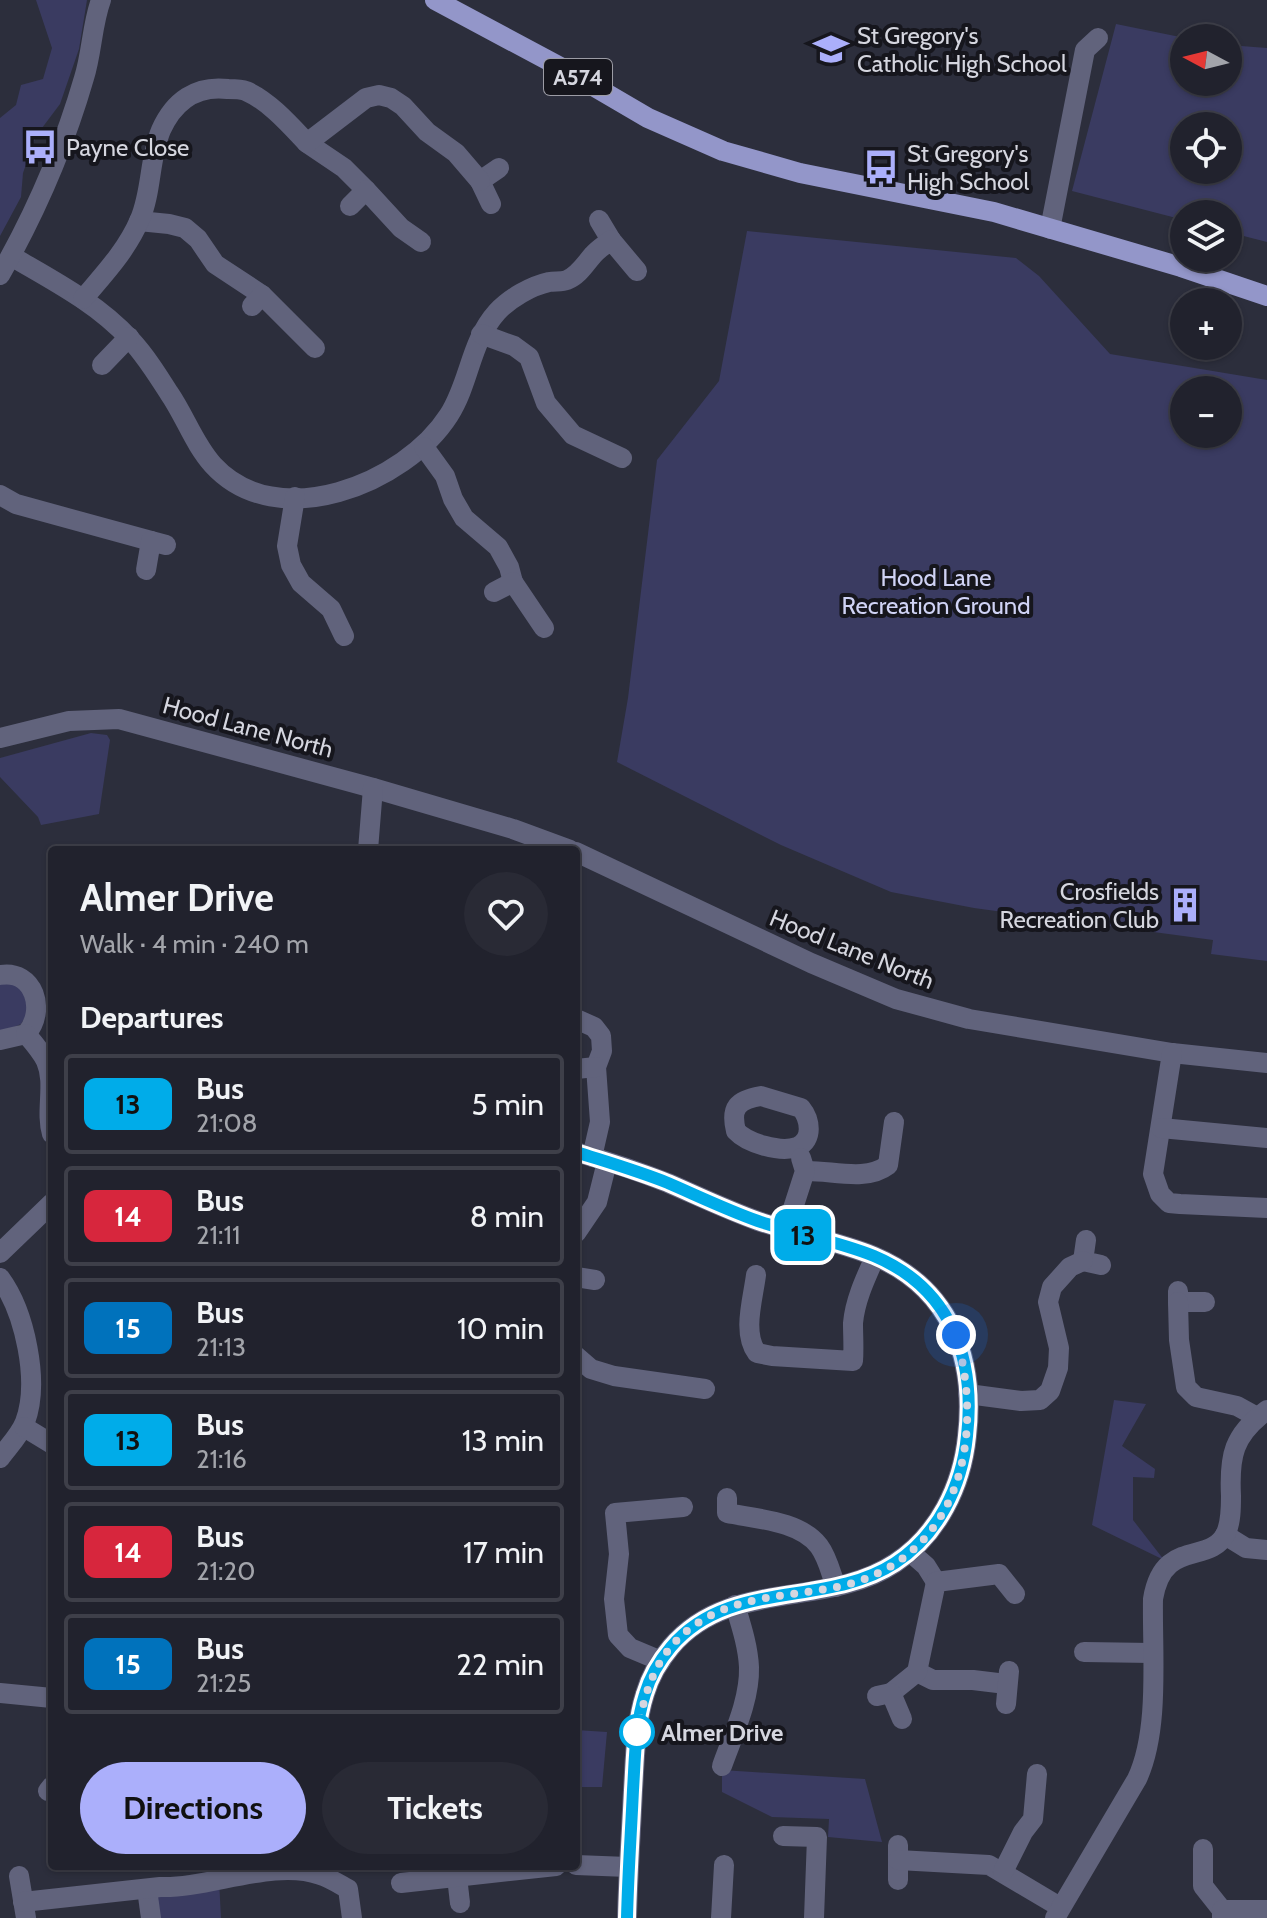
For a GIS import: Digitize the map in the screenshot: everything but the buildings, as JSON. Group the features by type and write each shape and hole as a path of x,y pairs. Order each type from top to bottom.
{"main road":[{"name":"A574","path":"435,0 648,118 723,151 776,167 976,208 1181,267 1267,296"}],"street":[{"path":"0,275 52,171 72,119 86,73 100,2"},
{"path":"1050,229 1085,50 1098,38"},
{"path":"83,299 122,253 139,221 148,196 161,130 175,107 192,92 214,87 245,91 288,123 307,143 344,168 401,228 421,242"},
{"path":"307,143 366,98 379,95 391,98 403,106 427,132 456,153 480,181 491,204"},
{"path":"480,181 499,168"},
{"path":"350,206 366,190"},
{"path":"599,220 637,271"},
{"path":"139,221 185,228 198,239 215,264 315,348"},
{"path":"11,256 83,299 129,337 177,404 205,456 223,475 260,493 295,497 331,494 362,485 381,477 424,447 454,406 481,334 506,303 538,285 566,281 583,269 593,255 611,240"},
{"path":"481,334 514,346 529,357 546,403 573,435 622,458"},
{"path":"102,365 129,337"},
{"path":"424,447 445,476 464,518 498,547 513,582 544,628"},
{"path":"0,495 16,504 159,543 146,570"},
{"path":"295,497 287,546 291,565 301,583 331,609 344,636"},
{"path":"494,592 513,582"},
{"name":"Hood Lane North","path":"0,738 69,721 119,719 373,788 513,829 559,846"},
{"path":"368,846 373,788"},
{"name":"Hood Lane North","path":"580,854 811,963 896,999 969,1019 1172,1053 1267,1063"},
{"path":"0,975 16,974 32,989 37,1012 26,1034 0,1040"},
{"path":"580,1021 594,1027 601,1036 602,1051 586,1068 600,1122 592,1157 597,1202 580,1227"},
{"path":"26,1034 40,1051 48,1069"},
{"path":"1172,1053 1153,1174 1160,1194 1169,1203 1267,1208"},
{"path":"805,1171 880,1171 888,1165 894,1122"},
{"path":"1161,1128 1267,1138"},
{"path":"786,1230 805,1171 797,1147"},
{"path":"592,1157 786,1230 842,1245 903,1270 921,1283 935,1300 956,1335 968,1394 966,1450 957,1483 948,1504 931,1529 910,1552 876,1574 836,1587 770,1596 735,1605 692,1627 661,1661 645,1692 635,1753 627,1918"},
{"path":"0,1253 48,1207"},
{"path":"968,1394 1021,1401 1040,1400 1050,1391 1067,1337 1048,1302 1052,1287 1070,1267 1092,1263 1086,1240"},
{"path":"756,1275 749,1333 750,1344 757,1353 853,1361 853,1323 861,1289 875,1257"},
{"path":"0,1278 10,1291 20,1314 30,1390 24,1427 0,1458"},
{"path":"1205,1302 1178,1297 1179,1340 1186,1387 1196,1397 1262,1413"},
{"path":"580,1359 591,1369 614,1376 705,1389"},
{"path":"898,1862 989,1865 1057,1913 1147,1758 1151,1728 1156,1581 1176,1559 1213,1547 1225,1535 1232,1510 1230,1469 1234,1446 1246,1428 1262,1413"},
{"path":"24,1427 48,1442"},
{"path":"727,1498 727,1513 767,1520 803,1532 818,1545 836,1587"},
{"path":"661,1661 630,1648 618,1635 614,1599 619,1554 615,1513 683,1507"},
{"path":"1225,1535 1246,1548 1267,1550"},
{"path":"902,1719 884,1694 917,1672 936,1582 926,1566 910,1552"},
{"path":"936,1582 999,1574 1015,1594"},
{"path":"722,1766 743,1706 749,1669 735,1605"},
{"path":"1084,1652 1152,1653"},
{"path":"917,1672 933,1680 973,1680 1007,1686"},
{"path":"0,1693 48,1698"},
{"path":"1003,1872 1033,1819 1037,1774"},
{"path":"783,1836 817,1837 814,1918"},
{"path":"1203,1849 1203,1886 1222,1914 1267,1910"},
{"path":"580,1865 628,1867"},
{"path":"721,1918 724,1865"},
{"path":"19,1876 24,1910 147,1889 182,1888 282,1870"},
{"path":"294,1870 354,1885 352,1918"},
{"path":"401,1883 520,1870"},
{"path":"457,1877 460,1903"},
{"path":"147,1889 151,1918"}],"green space":[{"path":"36,0 87,0 79,49 60,104 36,136 23,173 21,197 0,236 0,118 16,105 21,85 43,79 52,48"},
{"path":"1116,24 1170,35 1170,96 1242,96 1242,46 1267,48 1267,242 1242,236 1242,200 1170,200 1170,216 1072,191"},
{"name":"Hood Lane Recreation Ground","path":"747,231 1016,258 1039,276 1110,354 1267,380 1267,961 1211,954 1213,940 974,908 891,892 781,845 617,762 628,698 657,460 719,381"},
{"path":"91,733 107,735 110,740 99,814 41,825 38,817 0,777 0,758"},
{"path":"0,980 20,983 30,1010 21,1024 0,1033"},
{"path":"1114,1400 1146,1404 1122,1446 1155,1469 1154,1478 1133,1477 1133,1520 1164,1560 1092,1525"},
{"path":"580,1730 607,1732 602,1787 580,1787"},
{"path":"722,1770 865,1779 882,1842 828,1837 829,1819 772,1817 722,1792"},
{"path":"219,1880 221,1918 151,1918 147,1889"}],"bus line":[{"name":"13","path":"580,1153 654,1178 757,1220 842,1245 903,1270 921,1283 935,1300 956,1335 968,1394 966,1450 957,1483 948,1504 931,1529 910,1552 876,1574 857,1581 758,1598 720,1611 681,1636 661,1661 645,1692 635,1753 627,1918"}],"place":[{"name":"St Gregory's Catholic High School","path":"831,49"},
{"name":"Payne Close","path":"40,147"},
{"name":"St Gregory's High School","path":"881,167"},
{"name":"Crosfields Recreation Club","path":"1185,905"},
{"name":"Almer Drive","path":"637,1732"}],"route":[{"path":"637,1732 645,1692 652,1676 670,1648 692,1627 709,1616 758,1598 836,1587 876,1574 910,1552 931,1529 948,1504 966,1450 968,1394 956,1335"}]}
